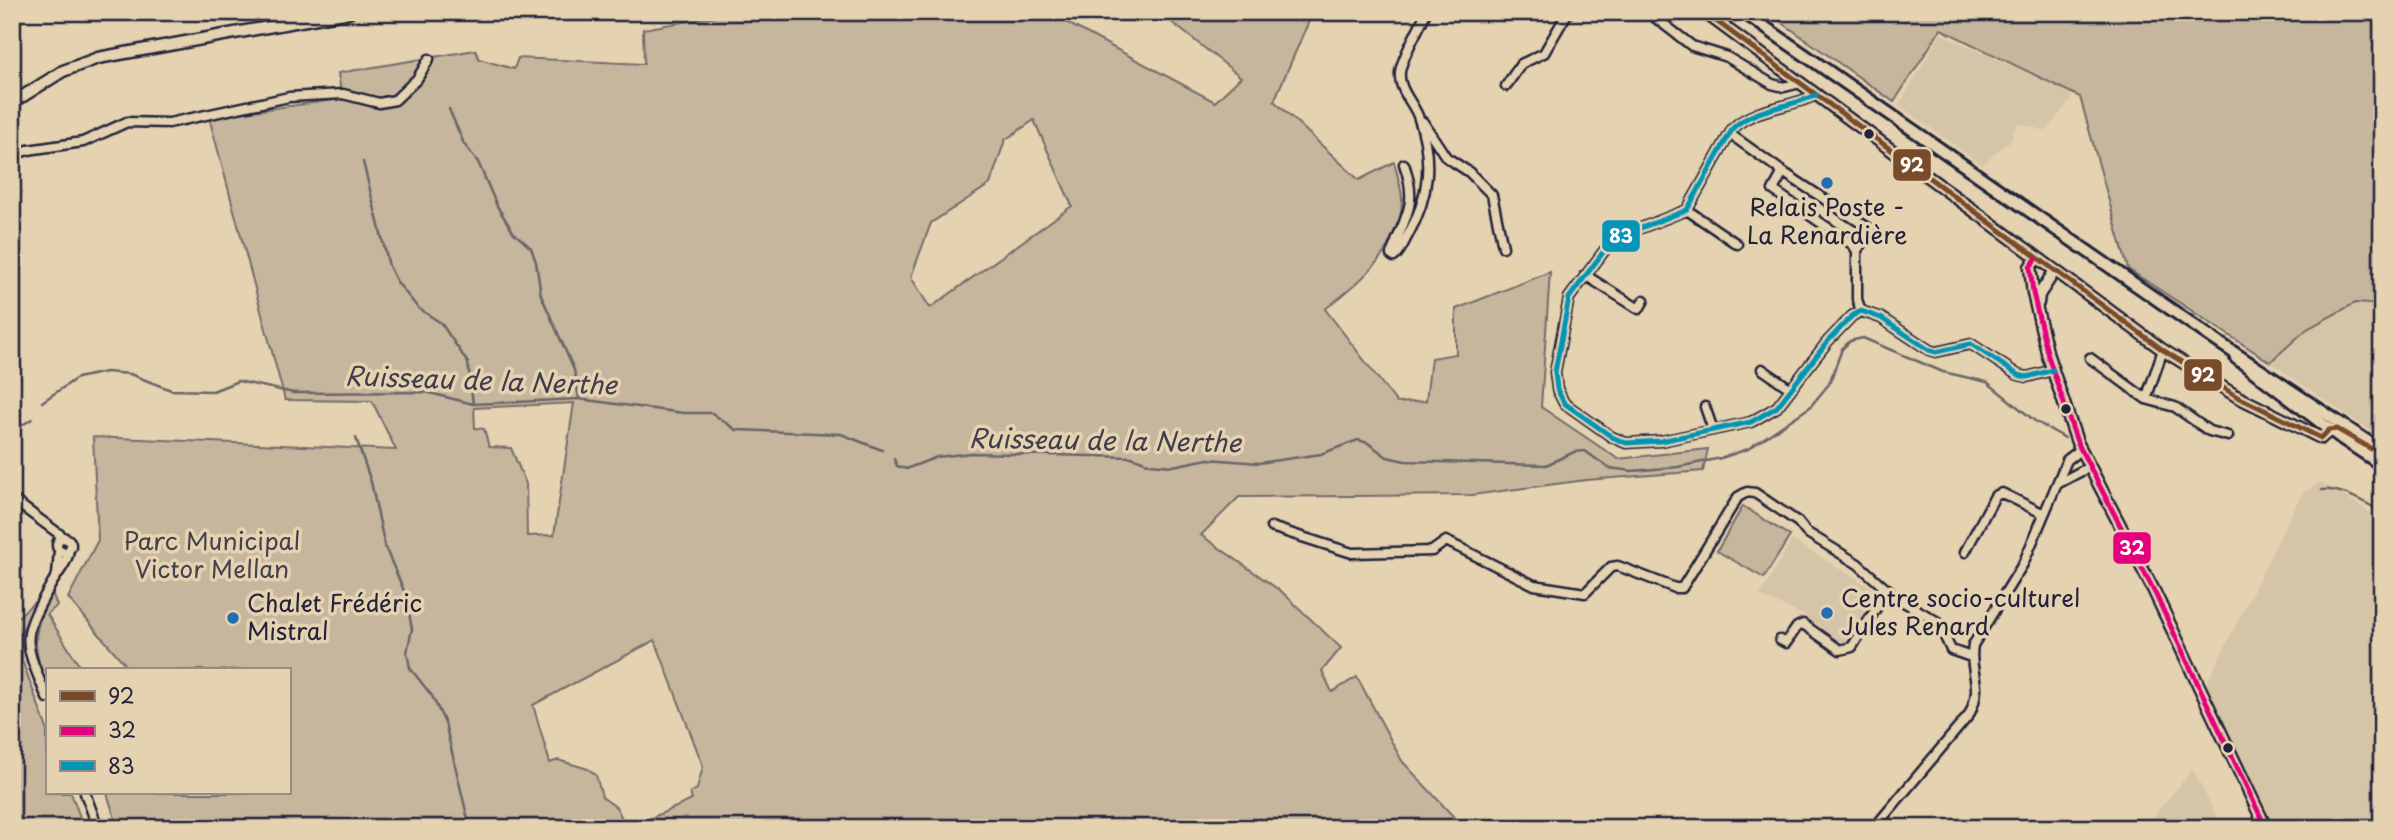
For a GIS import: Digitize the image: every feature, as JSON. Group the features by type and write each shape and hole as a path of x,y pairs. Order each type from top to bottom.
{"main road":[{"path":"1750,14 2218,342 2382,453"},
{"path":"2218,342 2325,434 2382,465"}],"street":[{"path":"12,103 64,71 98,58 350,12"},
{"path":"1426,12 1400,70 1402,86 1446,157 1469,172 1492,195 1503,247"},
{"path":"1506,86 1521,64 1544,52 1569,12"},
{"path":"1648,12 1692,46 1727,57 1772,84 1784,87 1800,83"},
{"path":"1704,12 2163,350 2238,397 2325,434 2343,432 2382,453"},
{"path":"12,160 27,150 83,142 127,122 169,123 271,99 343,94 379,103 395,100 417,79 429,59"},
{"path":"1816,95 1799,103 1743,119 1730,134 1687,210 1613,239 1585,275 1566,306 1555,372 1557,389 1564,403 1603,431 1626,443 1661,441 1765,417 1791,389 1834,333 1861,311 1881,318 1929,350 1936,352 1971,344 2018,375 2027,377 2053,370"},
{"path":"1404,164 1413,188 1406,221 1391,255 1394,257 1415,222 1427,187 1428,164 1417,114"},
{"path":"1730,134 1870,229 1857,251 1857,299 1861,311"},
{"path":"1783,172 1773,190 1853,245 1857,251"},
{"path":"1687,210 1737,244"},
{"path":"2036,259 2030,276 2053,370 2080,450 2154,590 2266,828"},
{"path":"2038,307 2039,295 2054,272"},
{"path":"1585,275 1639,309 1644,299"},
{"path":"2146,399 2163,350"},
{"path":"2090,358 2146,399 2175,407 2209,431 2228,436"},
{"path":"1762,369 1791,389"},
{"path":"1705,407 1713,430"},
{"path":"1874,828 1969,715 1976,700 1978,682 1971,657 1973,645 2023,564 2067,460 2080,450"},
{"path":"2059,483 2089,467"},
{"path":"1271,527 1352,553 1432,551 1446,541 1534,585 1548,589 1560,587 1585,593 1611,566 1682,588 1738,497 1747,492 1755,493 1798,522 1806,532 1858,564 1895,597 1938,622 1951,650 1971,657"},
{"path":"1965,552 1995,496 2001,493 2044,514"},
{"path":"12,499 49,527 69,550 64,567 57,575 27,632 29,654 46,696"},
{"path":"57,575 61,544"},
{"path":"1780,640 1786,643 1797,627 1803,624 1840,650 1846,651 1852,647 1888,589"},
{"path":"85,794 98,828"}],"shaded area":[{"path":"1941,34 2070,92 2071,100 2046,131 2017,123 2011,140 1982,165 1899,105"},
{"path":"2355,303 2382,305 2382,435 2367,429 2270,362 2307,329"},
{"path":"2321,482 2382,519 2382,828 2270,828 2204,689 2302,493"},
{"path":"1792,540 1878,592 1847,646 1803,615 1760,596"},
{"path":"2193,769 2222,828 2144,828"}],"green space":[{"name":"Parc Municipal Victor Mellan","path":"740,12 1047,12 1215,102 1241,77 1159,12 1313,12 1274,101 1359,180 1394,162 1402,200 1395,233 1377,262 1352,288 1325,309 1397,403 1426,401 1431,358 1456,354 1456,309 1550,272 1541,407 1618,459 1708,449 1703,471 1586,480 1472,495 1239,497 1201,535 1282,592 1341,648 1322,671 1332,692 1357,677 1402,761 1464,828 118,828 107,794 290,794 290,668 128,668 68,598 98,540 93,437 396,450 372,401 285,400 209,117 342,99 338,73 476,50 479,59 514,69 518,58 644,64 643,29","holes":["1034,120 1072,206 930,308 911,277 931,223 990,184 1005,140","574,403 554,535 527,536 526,484 511,448 489,447 484,429 475,428 474,408","655,640 703,766 697,789 690,793 692,800 640,823 625,825 617,808 602,797 596,775 588,769 558,760 550,763 533,705"]},
{"path":"1767,12 2382,12 2382,305 2355,303 2307,329 2270,362 2128,269 2080,97 1941,29 1894,102"},
{"path":"1743,506 1790,536 1764,578 1717,551"},
{"path":"52,592 57,606 47,614 81,668 46,668 46,683 36,649 37,628"},
{"path":"38,599 23,629 22,660 46,726 46,794 71,794 84,828 12,828 12,622"}],"waterway":[{"path":"449,109 464,144 478,162 497,206 513,232 531,248 541,295 574,370 579,398"},
{"path":"363,162 389,266 397,282 418,308 441,323 468,363 473,404"},
{"name":"Ruisseau de la Nerthe","path":"894,459 897,466 906,469 937,457 971,453 1132,457 1150,464 1173,466 1208,459 1259,463 1321,454 1358,440 1368,443 1387,457 1405,461 1546,465 1574,452 1585,451 1609,468 1632,471 1678,467 1748,449 1810,407 1829,384 1842,349 1850,341 1863,338 1943,372 1987,382 2035,421 2065,438"},
{"name":"Ruisseau de la Nerthe","path":"42,402 77,378 106,372 130,374 171,390 213,391 238,381 294,393 426,392 473,404 579,399 683,413 712,413 736,430 841,434 882,450"},
{"name":"Ruisseau de la Nerthe","path":"12,431 32,419"},
{"path":"356,438 371,482 385,547 405,593 412,629 407,652 410,668 432,696 445,723 470,828"},
{"name":"Ruisseau de la Nerthe","path":"2322,490 2345,493 2382,511"}],"transit line":[{"name":"92","path":"1704,12 2163,350 2238,397 2321,438 2329,430 2337,429 2382,455"},
{"name":"83","path":"1816,95 1742,121 1733,128 1687,210 1613,239 1569,298 1555,372 1557,389 1564,403 1612,437 1626,443 1661,441 1751,422 1777,407 1828,341 1852,316 1861,311 1881,318 1929,350 1936,352 1971,344 2018,375 2027,377 2053,370"},
{"name":"32","path":"2036,259 2030,267 2033,293 2048,356 2077,442 2154,591 2266,828"}],"place":[{"name":"Relais Poste - La Renardière","path":"1827,183"},
{"name":"Centre socio-culturel Jules Renard","path":"1827,613"},
{"name":"Chalet Frédéric Mistral","path":"233,618"}]}
